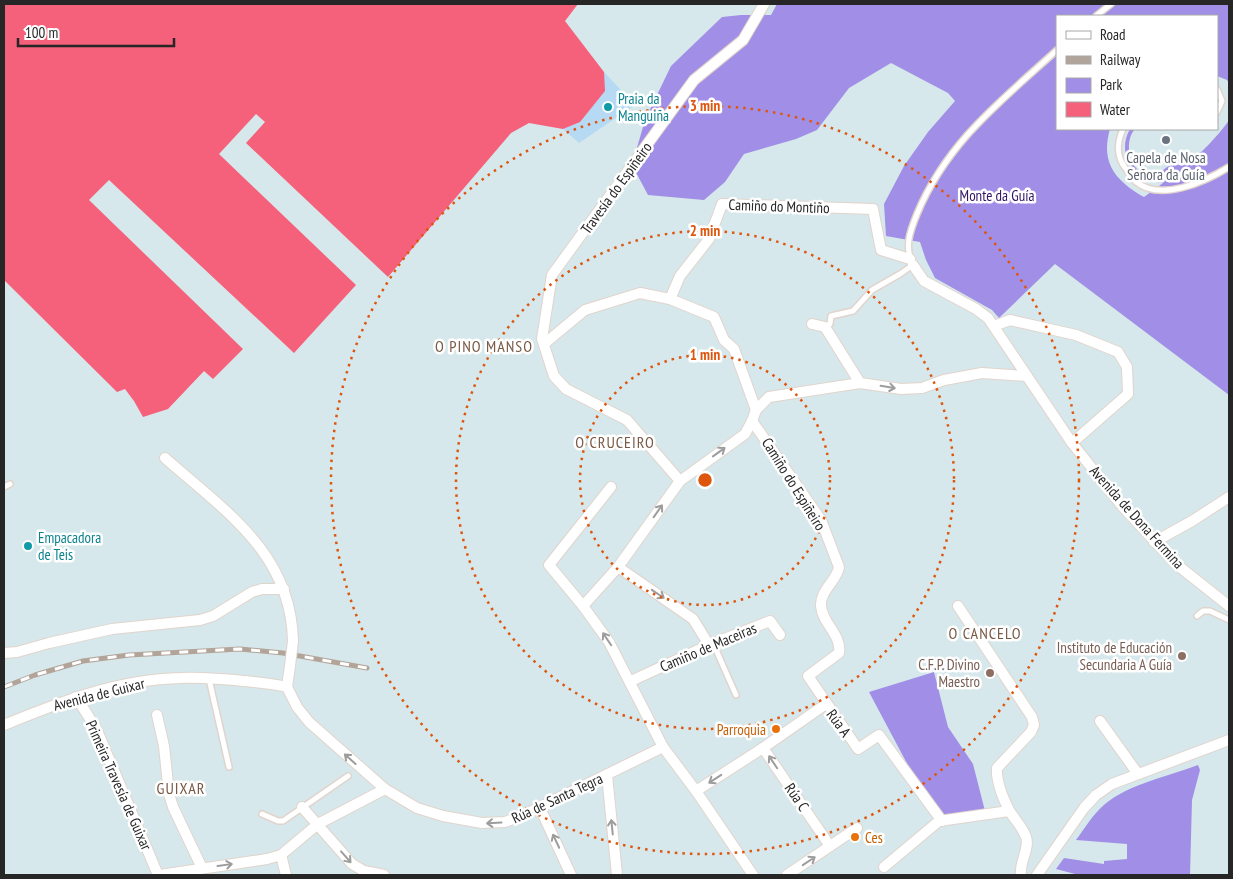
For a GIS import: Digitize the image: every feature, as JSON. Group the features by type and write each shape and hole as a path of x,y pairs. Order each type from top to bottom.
{"street":[{"name":"Travesía do Espiñeiro","path":"680,481 627,420 566,389 554,376 542,339 552,275 694,80 743,40 764,4"},
{"name":"Camiño do Montiño","path":"670,299 680,276 709,239 722,204 873,209 881,250 911,262"},
{"name":"Avenida de Dona Fermina","path":"911,262 924,281 976,309 988,318 1072,443 1122,506 1176,564 1229,606"},
{"path":"544,344 585,310 640,293 670,299 714,317 724,340 734,350 756,410 768,397 860,383 901,389 922,388 944,380 982,373 1027,376"},
{"path":"994,326 1010,320 1076,335 1118,352 1127,367 1128,394 1072,443"},
{"path":"812,324 825,327 860,383"},
{"name":"Camiño do Espiñeiro","path":"583,606 618,566 680,481 745,434 756,410"},
{"name":"Camiño do Espiñeiro","path":"752,421 821,520 839,567 838,574 825,591 820,603 821,611 840,646 839,653 808,676"},
{"path":"165,458 244,528 272,565 284,589 291,616 293,641 287,688"},
{"path":"610,487 549,565 583,606 609,642 663,747 696,791 753,875"},
{"path":"1154,542 1229,497"},
{"path":"618,566 693,619 711,644"},
{"path":"4,653 17,652 49,642 112,629 200,620 213,616 252,592 262,589 284,589"},
{"path":"958,606 1032,717 1034,725 1031,732 997,768 996,775 1010,810 1026,837 1027,845 1021,863 1021,875"},
{"name":"Camiño de Maceiras","path":"631,682 711,644 770,621 780,635"},
{"name":"Rúa A","path":"808,676 858,750 879,735 942,821"},
{"name":"Avenida de Guixar","path":"4,725 76,697 149,680 209,678 273,684 287,688"},
{"name":"Rúa de Santa Tegra","path":"287,688 297,707 309,722 385,789 417,808 443,816 482,823 505,822 540,808 663,747"},
{"name":"Primeira Travesía de Guixar","path":"76,697 96,728 159,875"},
{"path":"696,791 763,748 826,704"},
{"path":"157,715 164,746 169,794 173,807 202,868"},
{"path":"1100,721 1138,774"},
{"path":"1037,875 1084,808 1096,795 1112,784 1229,740"},
{"name":"Rúa C","path":"763,748 830,846"},
{"path":"607,775 617,875"},
{"path":"159,875 267,859 281,855 318,824 385,789"},
{"path":"302,808 352,864 364,870 384,875"},
{"path":"540,808 572,875"},
{"path":"884,866 939,821 1010,810"},
{"path":"787,875 857,828"},
{"path":"281,855 286,875"}],"lane":[{"path":"1097,15 1111,4"},
{"path":"825,327 830,324 831,316 853,311 872,290 900,274 911,262 908,249 910,231 932,183 951,153 970,129 1056,51"},
{"path":"1218,92 1222,101 1218,110"},
{"path":"1123,130 1118,144 1122,163 1136,182 1156,190 1175,190 1208,178 1229,166"},
{"path":"4,487 10,484"},
{"path":"1197,616 1203,611 1210,611 1229,620"},
{"path":"711,644 736,695"},
{"path":"209,678 230,767"},
{"path":"262,814 278,821 283,821 348,776"}],"green space":[{"name":"Monte da Guía","path":"777,4 1229,4 1229,83 1227,80 1218,76 1218,15 1056,15 1056,130 1110,130 1107,152 1113,170 1125,184 1144,197 1163,183 1144,177 1131,165 1125,148 1130,130 1134,130 1129,142 1130,156 1133,163 1143,173 1153,175 1169,166 1184,165 1191,161 1222,130 1229,120 1229,395 1055,264 999,318 992,310 935,278 920,242 886,236 884,204 904,166 928,132 955,101 948,93 891,63 849,88 817,130 796,139 744,154 725,182 704,200 648,195 632,165 645,120 671,66 722,17 771,15"},
{"path":"934,672 948,727 973,764 985,811 936,818 869,692"},
{"path":"1198,765 1200,770 1192,800 1190,875 1079,875 1056,869 1064,858 1104,864 1104,861 1127,859 1127,844 1076,840 1097,812 1115,797 1137,786"}],"sand":[{"name":"Praia da Manguiña","path":"604,72 635,105 579,143 563,129 576,116 596,88"}],"water":[{"path":"4,4 578,4 565,21 604,72 605,91 580,122 563,129 529,123 511,133 388,277 246,143 265,122 256,114 219,154 356,285 294,353 109,180 89,200 243,349 213,379 204,371 168,409 143,417 125,389 117,392 4,280"}],"railway":[{"path":"4,687 35,675 83,661 129,655 240,649 283,653 367,668"}],"place":[{"name":"Praia da Manguiña","path":"608,107"},
{"name":"Capela de Nosa Señora da Guía","path":"1166,140"},
{"name":"Empacadora de Teis","path":"28,546"},
{"name":"Instituto de Educación Secundaria A Guía","path":"1182,656"},
{"name":"C.F.P. Divino Maestro","path":"990,673"},
{"name":"Parroquia","path":"776,729"},
{"name":"Ces","path":"855,837"}],"district":[{"name":"O PINO MANSO","path":"484,346"},
{"name":"O CRUCEIRO","path":"615,442"},
{"name":"O CANCELO","path":"985,633"},
{"name":"GUIXAR","path":"181,788"}]}
